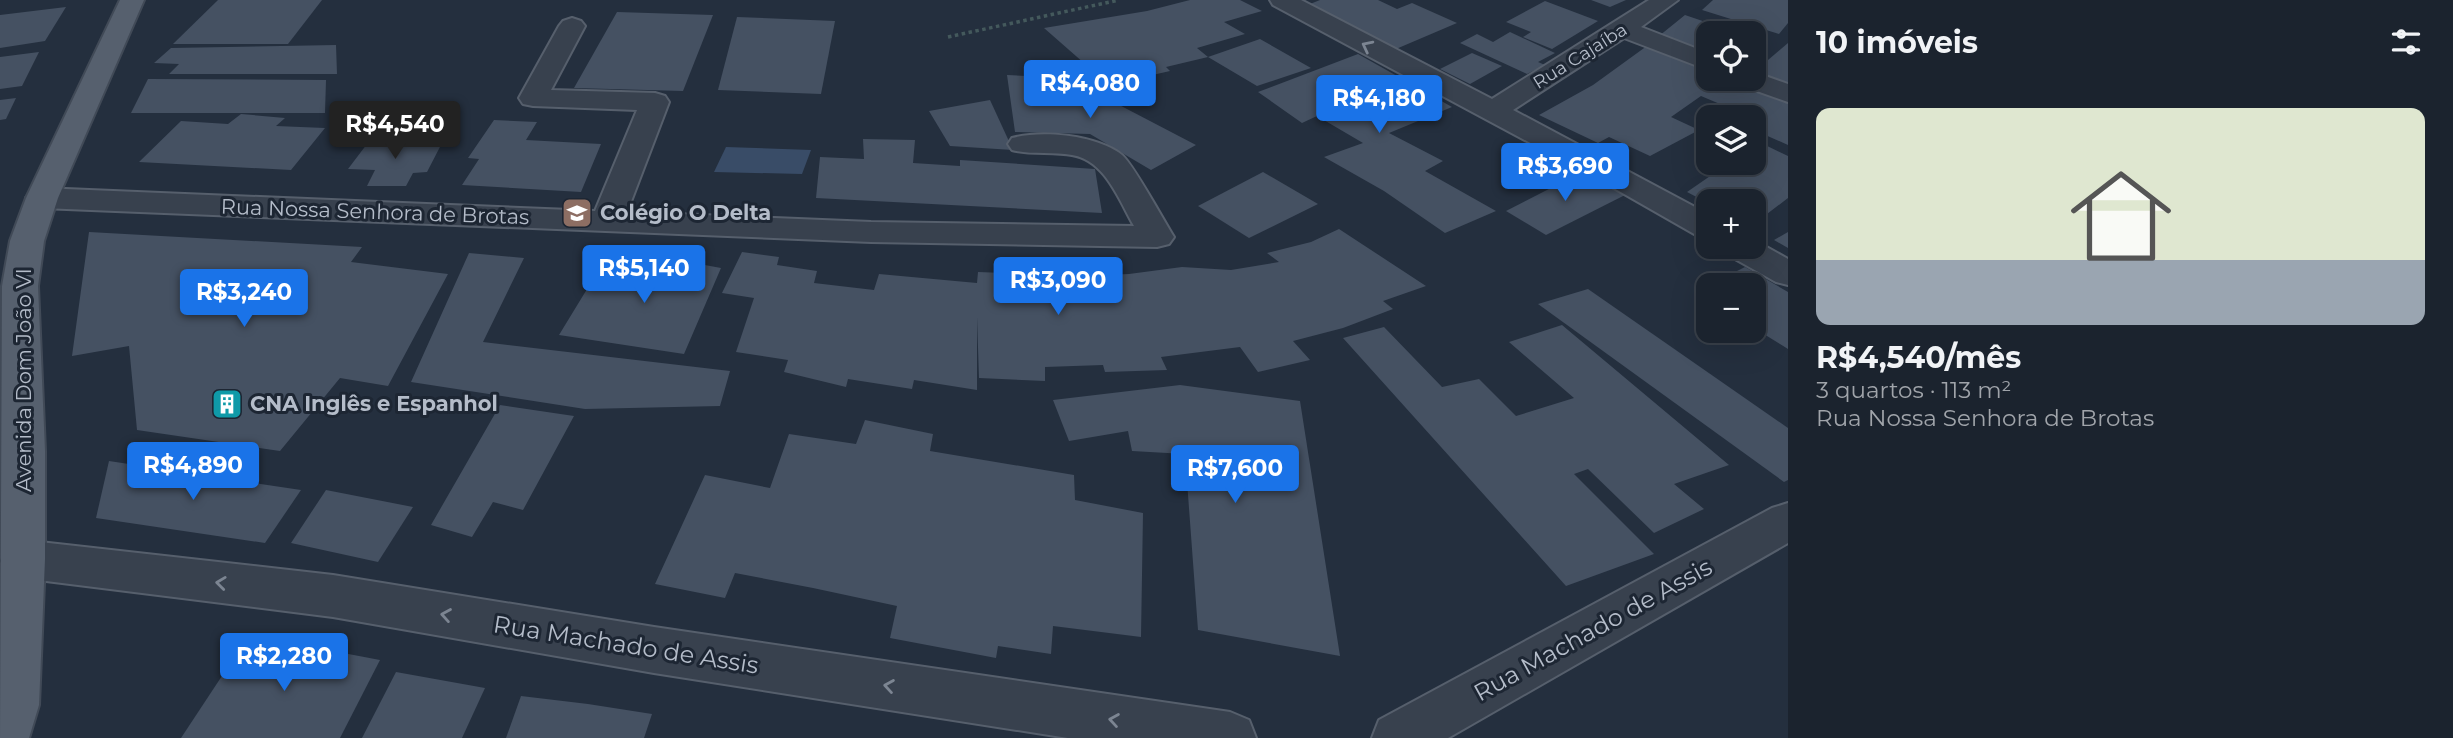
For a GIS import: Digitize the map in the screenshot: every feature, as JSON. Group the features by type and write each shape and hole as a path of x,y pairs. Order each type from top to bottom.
{"main road":[{"name":"Avenida Dom João VI","path":"3,738 13,705 22,559 12,452 20,286 27,241 42,198 132,0"}],"street":[{"path":"1282,0 1616,176 1696,221"},
{"name":"Rua Cajaíba","path":"1493,111 1666,0"},
{"path":"572,26 533,98 655,102 607,221"},
{"path":"1623,29 1696,57"},
{"path":"1766,85 1788,93"},
{"name":"Rua Nossa Senhora de Brotas","path":"42,198 871,232 1157,237 1112,162 1080,146 1023,144"},
{"path":"1761,259 1788,274"},
{"name":"Rua Machado de Assis","path":"1398,738 1788,521"},
{"name":"Rua Machado de Assis","path":"22,559 333,596 654,650 1230,738"}],"path":[{"path":"948,37 1119,0"}],"water":[{"path":"726,147 811,150 802,174 714,172"}],"building":[{"path":"218,0 322,0 288,44 173,44"},
{"path":"1190,0 1240,0 1262,11 1224,22 1245,34 1197,48 1208,57 1166,67 1170,71 1109,85 1044,28 1147,11"},
{"path":"1320,0 1378,0 1397,9 1412,3 1457,23 1396,49 1310,4"},
{"path":"1591,0 1626,0 1610,7"},
{"path":"1713,0 1788,0 1788,23 1779,34 1766,30 1766,21 1737,21 1702,10"},
{"path":"1545,1 1598,21 1552,49 1523,37 1531,32 1506,22"},
{"path":"66,7 45,41 0,48 0,15"},
{"path":"617,12 713,15 683,91 574,88"},
{"path":"1685,15 1703,21 1696,21 1696,50 1659,36"},
{"path":"737,17 835,21 821,94 718,90"},
{"path":"1510,32 1555,53 1538,62 1545,65 1527,74 1460,43 1477,34 1493,42"},
{"path":"1260,39 1311,68 1257,86 1208,57"},
{"path":"1651,43 1696,61 1696,91 1766,90 1788,99 1788,145 1766,135 1766,105 1722,105 1701,96 1671,117 1696,129 1696,132 1650,156 1609,137 1598,143 1539,115 1593,85"},
{"path":"1788,43 1788,84 1766,76 1766,62"},
{"path":"336,45 337,74 169,74 179,64 154,63 171,48"},
{"path":"39,52 22,86 0,89 0,57"},
{"path":"1472,53 1502,66 1470,84 1440,69"},
{"path":"1358,54 1452,107 1389,133 1443,161 1425,171 1496,211 1445,233 1384,191 1324,157 1363,143 1317,116 1302,123 1258,92"},
{"path":"1007,75 1047,77 1049,86 1107,89 1104,97 1196,145 1151,170 1090,134 1015,132"},
{"path":"148,79 326,80 325,113 131,113"},
{"path":"16,98 6,119 0,120 0,100"},
{"path":"990,100 1013,150 950,146 929,111"},
{"path":"241,114 285,118 276,126 325,128 291,170 139,162 181,121 228,124"},
{"path":"494,120 537,122 526,140 601,144 581,192 462,185 479,159 468,158"},
{"path":"863,139 915,140 913,163 960,166 960,160 1095,169 1102,213 816,198 820,157 864,159"},
{"path":"370,140 442,143 427,172 413,173 406,186 367,186 375,170 348,169"},
{"path":"1766,145 1788,156 1788,198 1766,215 1766,189 1696,189 1696,197 1687,192 1712,175 1766,175"},
{"path":"1263,172 1318,204 1249,238 1198,206"},
{"path":"1582,172 1625,195 1546,235 1506,211"},
{"path":"1339,229 1426,286 1383,301 1393,309 1343,328 1293,341 1310,360 1258,372 1240,347 1161,357 1167,370 1105,372 1103,365 1045,367 1045,381 979,378 977,317 977,390 914,380 912,389 848,379 846,387 784,372 788,360 736,352 754,298 722,293 742,252 779,257 777,265 817,271 814,283 874,290 879,274 977,283 978,272 1080,276 1129,274 1182,267 1231,270 1279,262 1267,253 1311,242"},
{"path":"89,232 362,247 351,262 448,274 388,386 340,378 280,451 137,430 129,346 72,356"},
{"path":"1788,232 1788,248 1774,240"},
{"path":"469,253 524,258 483,342 730,371 720,406 585,409 411,382"},
{"path":"606,258 662,268 667,258 721,268 684,354 559,335"},
{"path":"1745,267 1755,273 1733,273"},
{"path":"1766,279 1788,292 1788,349 1766,335"},
{"path":"1588,289 1788,428 1788,480 1784,482 1538,304"},
{"path":"1562,325 1729,465 1674,484 1704,509 1654,533 1588,469 1574,474 1654,554 1566,586 1343,338 1384,327 1442,387 1479,379 1516,416 1574,398 1509,342"},
{"path":"1180,385 1300,401 1340,656 1198,630 1185,454 1132,451 1128,431 1069,441 1053,400"},
{"path":"500,405 574,416 523,510 493,502 472,537 431,525"},
{"path":"865,420 933,434 930,451 1074,475 1075,500 1143,513 1141,637 1053,626 1051,654 998,646 996,658 890,638 897,606 735,573 725,598 655,584 705,475 770,488 789,434 856,444"},
{"path":"109,461 301,490 265,543 96,518"},
{"path":"326,490 413,507 378,562 291,543"},
{"path":"249,635 380,660 340,738 181,738"},
{"path":"396,672 485,688 462,738 362,738"},
{"path":"521,696 652,714 644,738 506,738"}],"place":[{"name":"Colégio O Delta","path":"577,213"},
{"name":"CNA Inglês e Espanhol","path":"227,404"}]}
